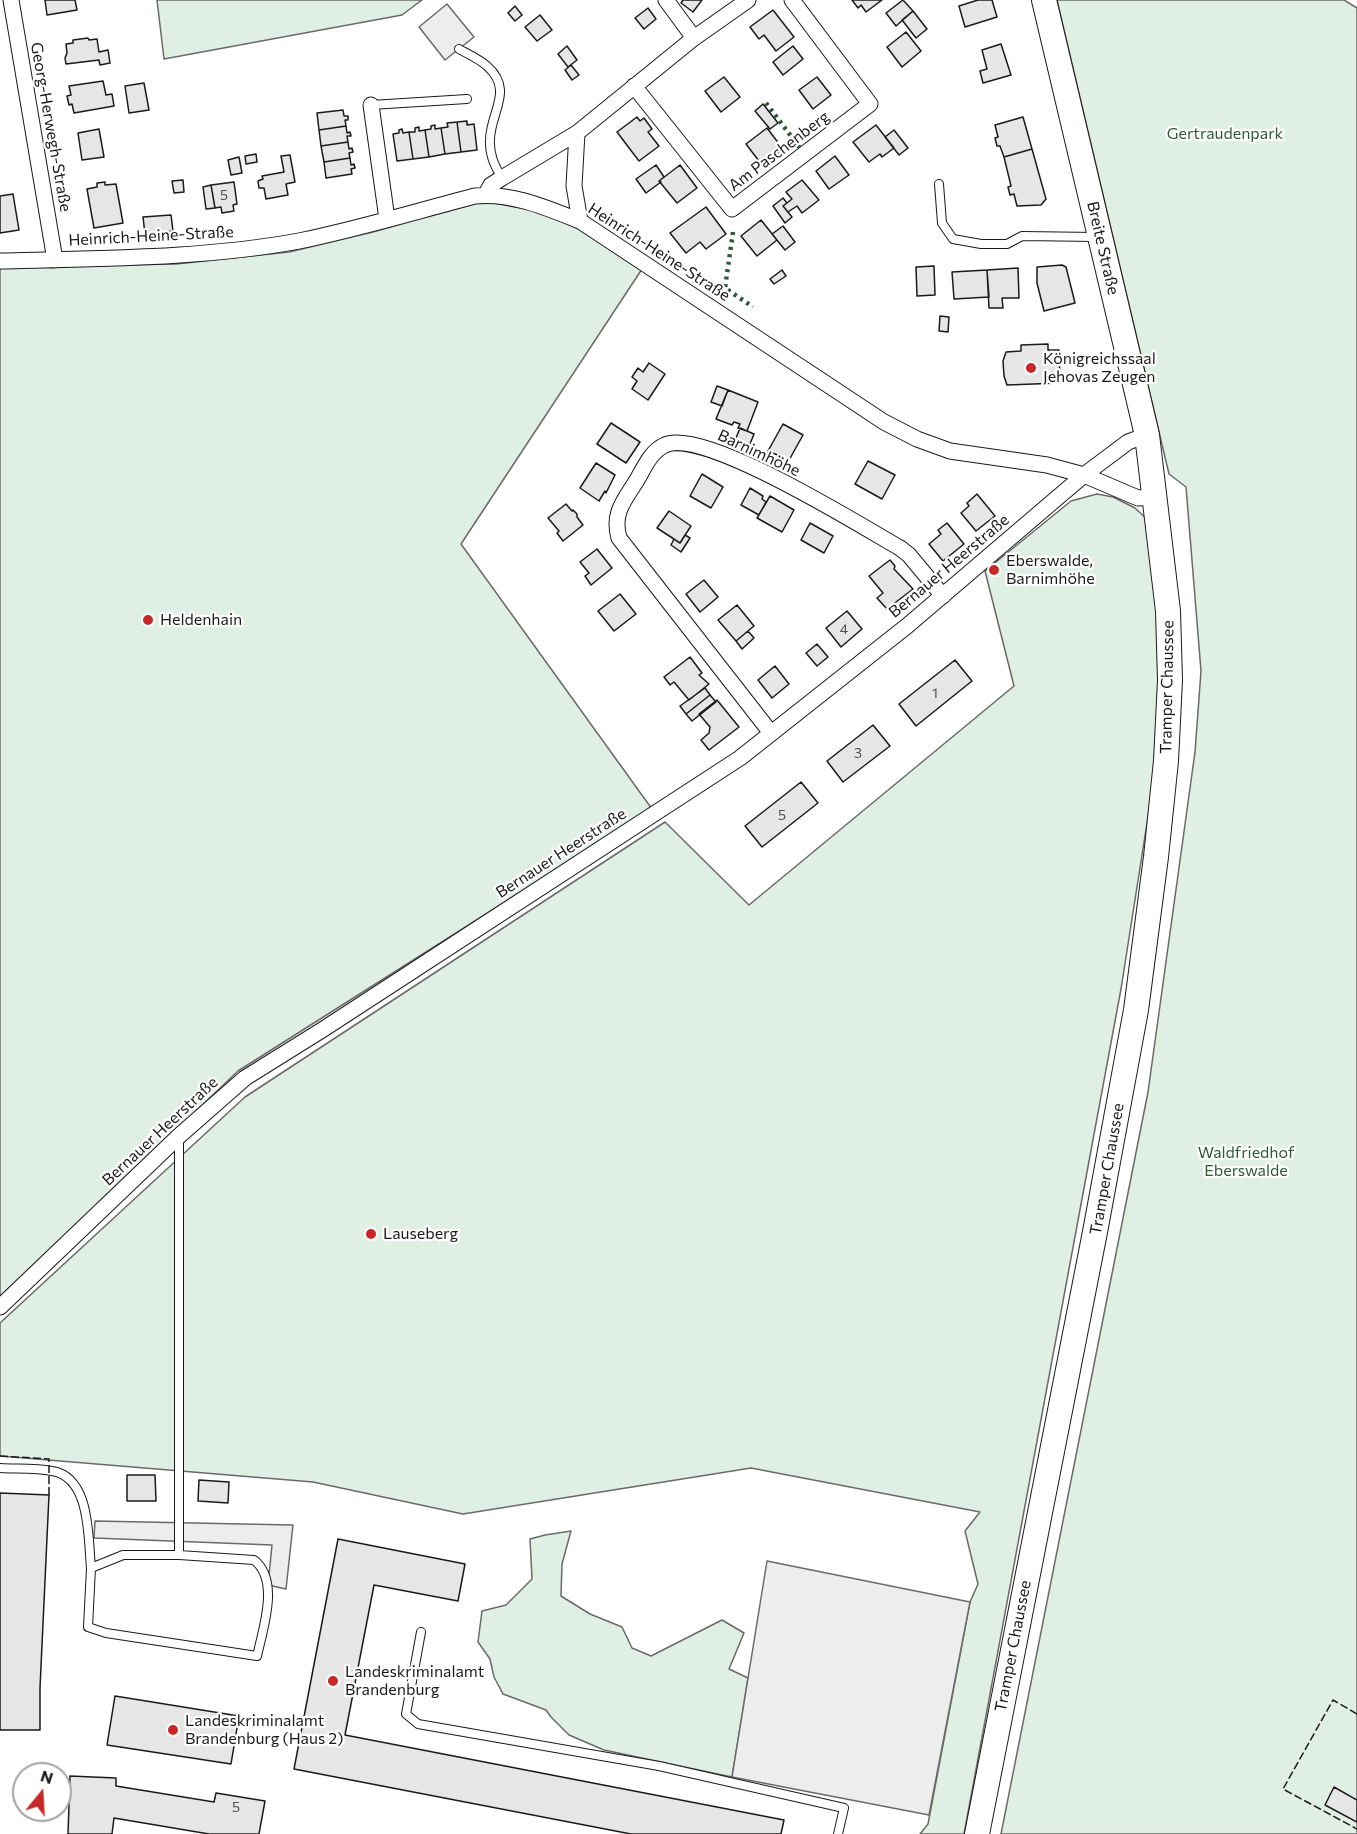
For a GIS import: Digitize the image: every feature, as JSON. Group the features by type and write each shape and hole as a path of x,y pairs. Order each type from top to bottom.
{"main road":[{"name":"Breite Straße","path":"1044,0 1147,435 1156,496"},
{"name":"Tramper Chaussee","path":"977,1834 1093,1244 1139,986 1166,761 1170,680 1168,611 1156,496"}],"street":[{"name":"Georg-Herwegh-Straße","path":"10,0 55,260"},
{"path":"666,0 694,38"},
{"path":"486,194 491,185 577,133 694,38 748,0"},
{"name":"Am Paschenberg","path":"634,86 732,209 870,104 792,0"},
{"path":"371,105 387,219"},
{"path":"577,133 574,186 580,221"},
{"name":"Heinrich-Heine-Straße","path":"0,261 227,251 298,241 486,194 533,203 580,221 884,422 917,439 950,451 1047,465 1084,475 1138,498 1156,496"},
{"name":"Bernauer Heerstraße","path":"0,1307 179,1136 246,1078 720,771 943,596 1084,475 1128,442 1147,435"},
{"name":"Barnimhöhe","path":"771,732 619,538 615,526 618,510 653,455 666,444 683,442 700,446 764,472 900,548 909,555 943,596"}],"lane":[{"path":"459,49 487,66 499,81 501,98 490,138 492,161 502,178"},
{"path":"371,105 467,99"},
{"path":"939,184 942,224 953,239 981,244 1007,244 1022,236 1100,237"},
{"path":"179,1136 179,1555"},
{"path":"0,1468 54,1471 74,1483 84,1503 91,1568 88,1627 106,1633 258,1656 268,1606 268,1585 259,1564 254,1560 179,1555 123,1555 91,1568"},
{"path":"421,1632 406,1714 418,1724 659,1766 807,1798 844,1808 838,1834"}],"green space":[{"path":"157,0 422,0 402,15 164,59"},
{"path":"1057,0 1344,0 1357,8 1357,1834 1001,1834 1148,1092 1195,752 1201,671 1186,487 1169,474"},
{"path":"484,201 541,212 583,231 642,269 461,544 652,809 238,1071 0,1298 0,267 176,264 289,252 373,232"},
{"path":"1097,494 1113,497 1135,508 1149,521 1160,575 1158,753 1121,989 964,1834 920,1834 928,1824 970,1602 978,1584 965,1531 980,1512 751,1468 463,1514 313,1482 0,1456 0,1323 245,1097 665,822 749,905 1014,686 985,571 1071,501"},
{"path":"571,1531 562,1564 561,1596 590,1614 622,1627 632,1648 651,1656 722,1620 744,1633 729,1669 748,1678 732,1777 604,1750 569,1735 546,1710 503,1694 494,1677 490,1659 478,1642 482,1611 506,1605 532,1579 530,1539"}],"shaded area":[{"path":"447,4 474,37 445,60 419,27"},
{"path":"95,1521 293,1525 286,1589 268,1585 272,1545 94,1538"},
{"path":"767,1561 970,1602 929,1815 732,1777"}],"building":[{"path":"45,0 75,0 77,10 47,15"},
{"path":"683,0 702,0 693,12 681,3"},
{"path":"852,0 882,0 866,12 861,5 858,8"},
{"path":"903,0 913,11 896,26 886,13"},
{"path":"978,0 992,0 997,17 965,27 959,6"},
{"path":"515,6 522,15 515,21 508,13"},
{"path":"648,8 656,19 644,29 635,18"},
{"path":"773,10 794,37 776,51 764,35 759,39 750,27"},
{"path":"913,11 927,29 916,38 902,20"},
{"path":"540,15 552,30 537,41 525,27"},
{"path":"906,32 921,51 902,67 887,47"},
{"path":"88,38 89,40 97,39 99,52 108,50 110,63 100,65 99,60 66,64 66,44 73,43 73,40"},
{"path":"1001,44 1011,75 983,83 980,71 987,69 982,50"},
{"path":"567,46 577,60 568,67 558,54"},
{"path":"793,46 803,59 783,75 773,62"},
{"path":"571,65 579,75 572,80 565,70"},
{"path":"724,77 740,97 721,112 705,91"},
{"path":"817,77 831,95 813,109 799,90"},
{"path":"103,81 106,95 112,94 114,106 74,113 67,96 71,95 69,86"},
{"path":"144,83 149,110 129,113 125,86"},
{"path":"763,104 778,123 770,129 755,111"},
{"path":"343,110 344,116 348,116 348,120 345,120 346,126 319,130 317,113"},
{"path":"637,117 640,121 644,118 652,129 648,132 659,146 639,161 617,132"},
{"path":"1023,117 1032,149 1004,157 1000,146 997,146 995,138 998,137 995,125"},
{"path":"467,121 467,125 474,124 477,150 461,152 457,122"},
{"path":"457,122 461,152 445,154 441,128 448,127 447,123"},
{"path":"435,125 435,129 441,128 445,154 429,157 425,130"},
{"path":"876,125 894,148 882,157 880,154 869,162 853,142"},
{"path":"346,126 347,133 350,132 351,136 347,136 348,142 321,146 319,130"},
{"path":"419,127 419,131 425,130 429,157 413,159 409,132 415,132 415,128"},
{"path":"767,128 783,149 762,165 746,144"},
{"path":"99,129 104,157 82,160 78,133"},
{"path":"402,129 403,133 409,132 413,159 397,161 393,134 399,133"},
{"path":"894,130 908,148 899,155 885,137"},
{"path":"348,142 349,149 352,148 353,152 349,153 350,158 324,162 321,146"},
{"path":"1032,149 1046,199 1041,205 1017,206 1014,194 1010,195 1008,187 1011,186 1004,157"},
{"path":"256,154 257,162 246,164 245,156"},
{"path":"290,155 295,182 286,184 288,195 266,199 264,188 259,188 258,181 263,179 262,176 284,172 281,156"},
{"path":"835,156 849,175 829,189 816,171"},
{"path":"239,157 242,173 231,175 228,160"},
{"path":"350,158 351,165 354,164 355,168 351,169 352,174 326,178 324,162"},
{"path":"656,165 664,177 646,193 636,179"},
{"path":"680,165 697,188 677,203 659,181"},
{"path":"183,180 184,192 174,193 172,181"},
{"path":"802,180 819,200 802,213 797,206 788,212 783,206 792,199 786,192"},
{"path":"105,182 105,185 116,184 123,223 94,228 87,189 97,187 97,183"},
{"path":"234,182 237,204 233,205 234,211 222,213 221,207 215,208 211,185"},
{"path":"211,185 215,208 206,209 203,187"},
{"path":"13,194 19,230 0,233 0,196"},
{"path":"783,198 787,203 783,206 792,217 785,223 773,206"},
{"path":"706,207 726,234 706,249 700,242 686,253 670,233"},
{"path":"171,215 173,231 145,234 143,217"},
{"path":"761,220 777,240 757,256 741,236"},
{"path":"783,226 795,242 785,250 772,234"},
{"path":"1062,265 1066,267 1075,303 1044,311 1037,283 1037,267"},
{"path":"934,266 935,295 917,296 916,267"},
{"path":"1018,268 1019,298 1002,298 1003,308 989,308 987,270"},
{"path":"782,270 786,276 774,284 770,279"},
{"path":"987,270 989,297 954,299 952,272"},
{"path":"940,316 949,317 948,332 939,331"},
{"name":"Königreichssaal Jehovas Zeugen","path":"1048,344 1048,350 1059,350 1060,383 1007,385 1003,361 1006,352 1021,351 1021,345"},
{"path":"649,363 665,374 648,400 632,389 637,381 632,377 638,368 643,372"},
{"path":"717,386 728,390 722,406 711,402"},
{"path":"728,390 758,402 747,431 738,428 740,424 734,422 732,425 716,419"},
{"path":"611,423 640,442 626,463 597,444"},
{"path":"783,424 803,435 788,462 768,451"},
{"path":"740,428 754,434 748,449 734,443"},
{"path":"868,461 895,475 882,499 855,484"},
{"path":"596,463 615,475 599,501 580,488"},
{"path":"702,474 723,487 711,508 690,496"},
{"path":"750,488 763,496 762,499 766,502 759,515 741,505"},
{"path":"977,494 995,516 976,531 961,513 969,506 967,503"},
{"path":"770,496 794,510 782,532 757,518"},
{"path":"566,504 577,514 583,525 563,541 557,533 559,531 548,518"},
{"path":"669,511 691,526 680,543 657,528"},
{"path":"810,523 833,536 824,553 801,540"},
{"path":"947,523 964,544 943,561 929,544 941,534 938,530"},
{"path":"685,535 690,538 681,552 671,545 674,539 680,543"},
{"path":"597,549 612,568 591,585 585,576 589,573 580,562"},
{"path":"890,560 895,566 894,569 913,589 887,609 877,598 883,593 869,576"},
{"path":"704,580 718,597 700,612 686,594"},
{"path":"620,594 636,614 614,631 598,611"},
{"path":"737,605 754,626 736,641 718,620"},
{"path":"847,611 862,629 841,647 826,628"},
{"path":"748,631 754,638 742,649 736,641"},
{"path":"817,644 828,657 817,666 806,653"},
{"path":"690,657 702,673 699,675 709,684 689,700 674,682 670,685 664,677"},
{"path":"955,660 972,681 916,726 899,704"},
{"path":"775,666 789,684 772,698 758,680"},
{"path":"705,688 710,695 686,714 680,706"},
{"path":"710,695 716,702 692,721 686,714"},
{"path":"717,700 739,727 709,750 701,740 709,733 710,727 699,714"},
{"path":"873,725 890,746 843,782 827,761"},
{"path":"801,782 818,803 762,847 745,826"},
{"path":"127,1475 155,1475 156,1501 127,1501"},
{"path":"199,1480 229,1482 228,1503 198,1501"},
{"path":"0,1493 49,1495 40,1730 0,1730"},
{"name":"Landeskriminalamt Brandenburg","path":"338,1539 465,1564 458,1601 374,1585 345,1735 784,1820 781,1834 631,1834 294,1769"},
{"name":"Landeskriminalamt Brandenburg (Haus 2)","path":"115,1696 239,1716 231,1764 107,1745"},
{"path":"72,1776 116,1778 116,1786 214,1802 216,1793 265,1801 259,1834 209,1834 114,1818 112,1834 68,1834 68,1822 72,1822"},
{"path":"1334,1787 1357,1800 1357,1822 1325,1805"}],"hedge":[{"path":"766,103 800,148"},
{"path":"733,232 725,288 753,307"}],"fence":[{"path":"0,1456 49,1459 49,1495"},
{"path":"1357,1714 1333,1700 1283,1789 1357,1829"}],"place":[{"name":"Königreichssaal Jehovas Zeugen","path":"1031,368"},
{"name":"Eberswalde, Barnimhöhe","path":"994,570"},
{"name":"Heldenhain","path":"148,620"},
{"name":"Lauseberg","path":"371,1234"},
{"name":"Landeskriminalamt Brandenburg","path":"333,1681"},
{"name":"Landeskriminalamt Brandenburg (Haus 2)","path":"173,1730"}],"park label":[{"name":"Gertraudenpark","path":"1225,134"},
{"name":"Waldfriedhof Eberswalde","path":"1246,1162"}]}
